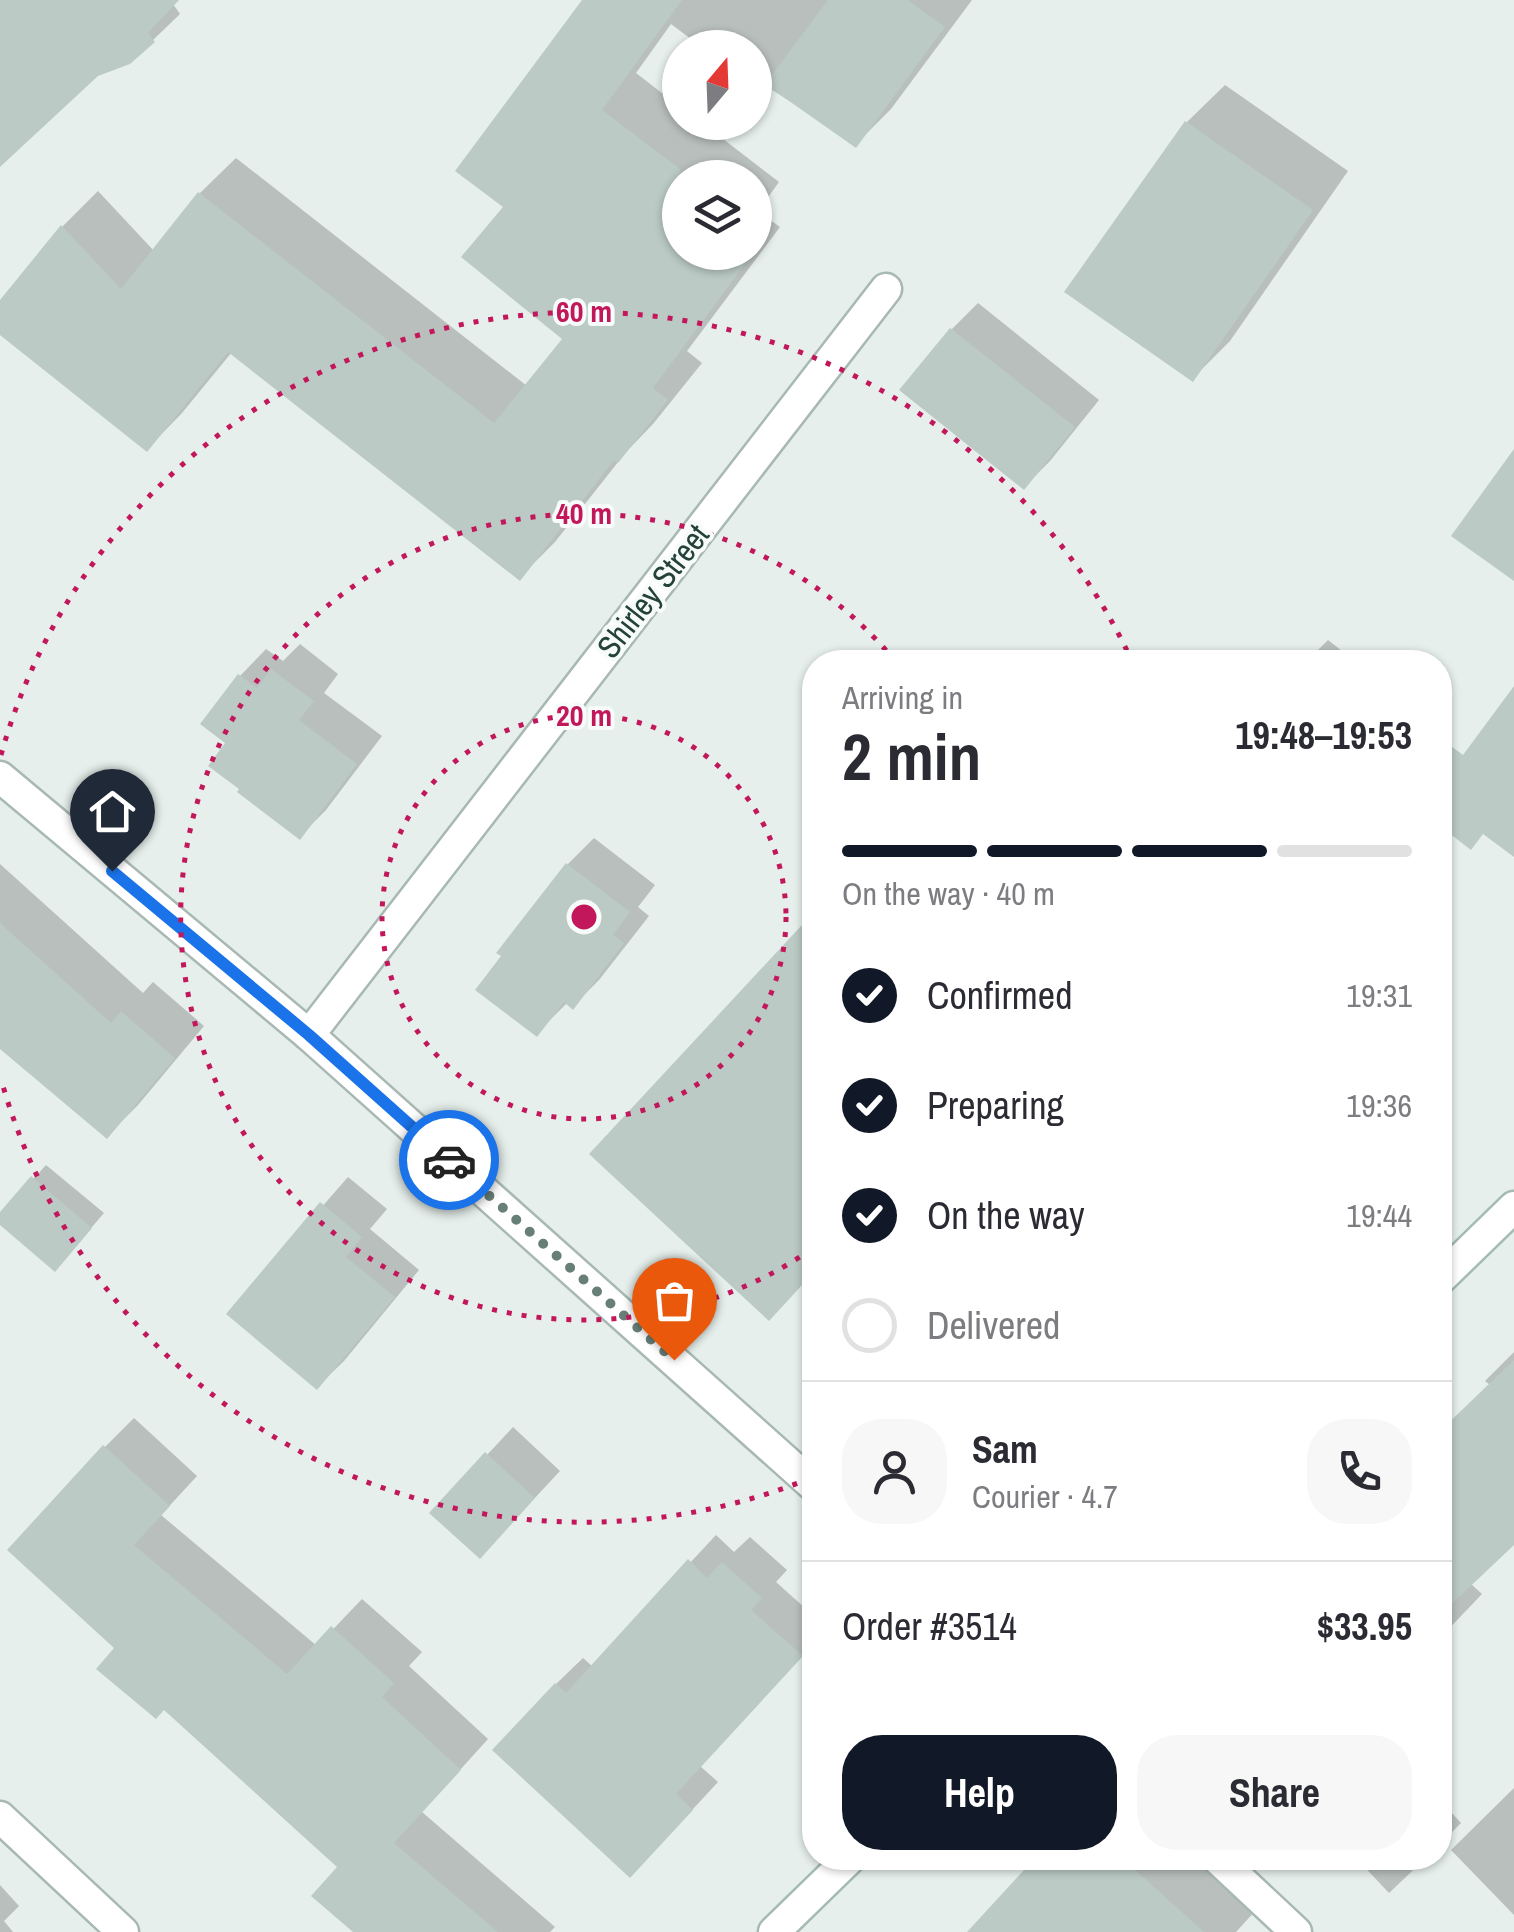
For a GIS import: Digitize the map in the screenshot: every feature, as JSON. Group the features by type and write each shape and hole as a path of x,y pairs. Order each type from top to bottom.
{"street":[{"name":"Shirley Street","path":"309,1035 886,289"},
{"path":"0,777 309,1035 802,1475"},
{"path":"1452,1268 1514,1207"},
{"path":"0,1817 123,1932"},
{"path":"774,1932 838,1870"},
{"path":"1230,1870 1296,1932"}],"building":[{"path":"0,0 179,0 148,33 155,42 130,64 98,76 0,167"},
{"path":"582,0 682,0 602,110 668,160 662,160 662,270 741,270 653,388 668,400 618,463 614,460 520,581 228,352 147,452 0,335 0,300 61,225 121,289 198,192 494,423 562,339 461,257 503,207 455,171"},
{"path":"828,0 908,0 945,27 856,148 772,89 772,75"},
{"path":"1185,121 1313,210 1193,382 1064,292"},
{"path":"950,328 1075,427 1024,490 899,390"},
{"path":"1514,449 1514,581 1451,536"},
{"path":"271,669 314,701 299,720 357,764 300,840 208,766 225,743 200,724 238,674 257,688"},
{"path":"1514,686 1514,857 1483,834 1471,850 1452,835 1452,747 1463,755"},
{"path":"566,863 630,912 613,935 624,943 573,1010 564,1002 537,1037 475,990 501,956 496,953"},
{"path":"0,923 111,1023 121,1011 175,1058 107,1139 0,1049"},
{"path":"802,925 802,1285 769,1321 589,1154"},
{"path":"31,1176 92,1228 55,1272 0,1225 0,1212"},
{"path":"320,1202 362,1237 346,1257 395,1297 317,1390 226,1314"},
{"path":"1514,1360 1514,1545 1452,1604 1452,1419"},
{"path":"103,1445 170,1506 134,1545 287,1674 331,1626 394,1683 382,1697 461,1770 394,1843 498,1932 353,1932 311,1896 337,1867 164,1710 156,1719 96,1669 114,1648 7,1550"},
{"path":"485,1452 535,1498 480,1559 429,1513"},
{"path":"688,1559 707,1578 722,1562 762,1598 751,1610 802,1655 676,1794 693,1810 630,1878 492,1750 555,1683 566,1693"},
{"path":"1024,1870 1135,1870 1204,1932 967,1932"}],"way so far":[{"path":"449,1160 674,1360"}],"route":[{"path":"112,871 309,1035 449,1160"}]}
